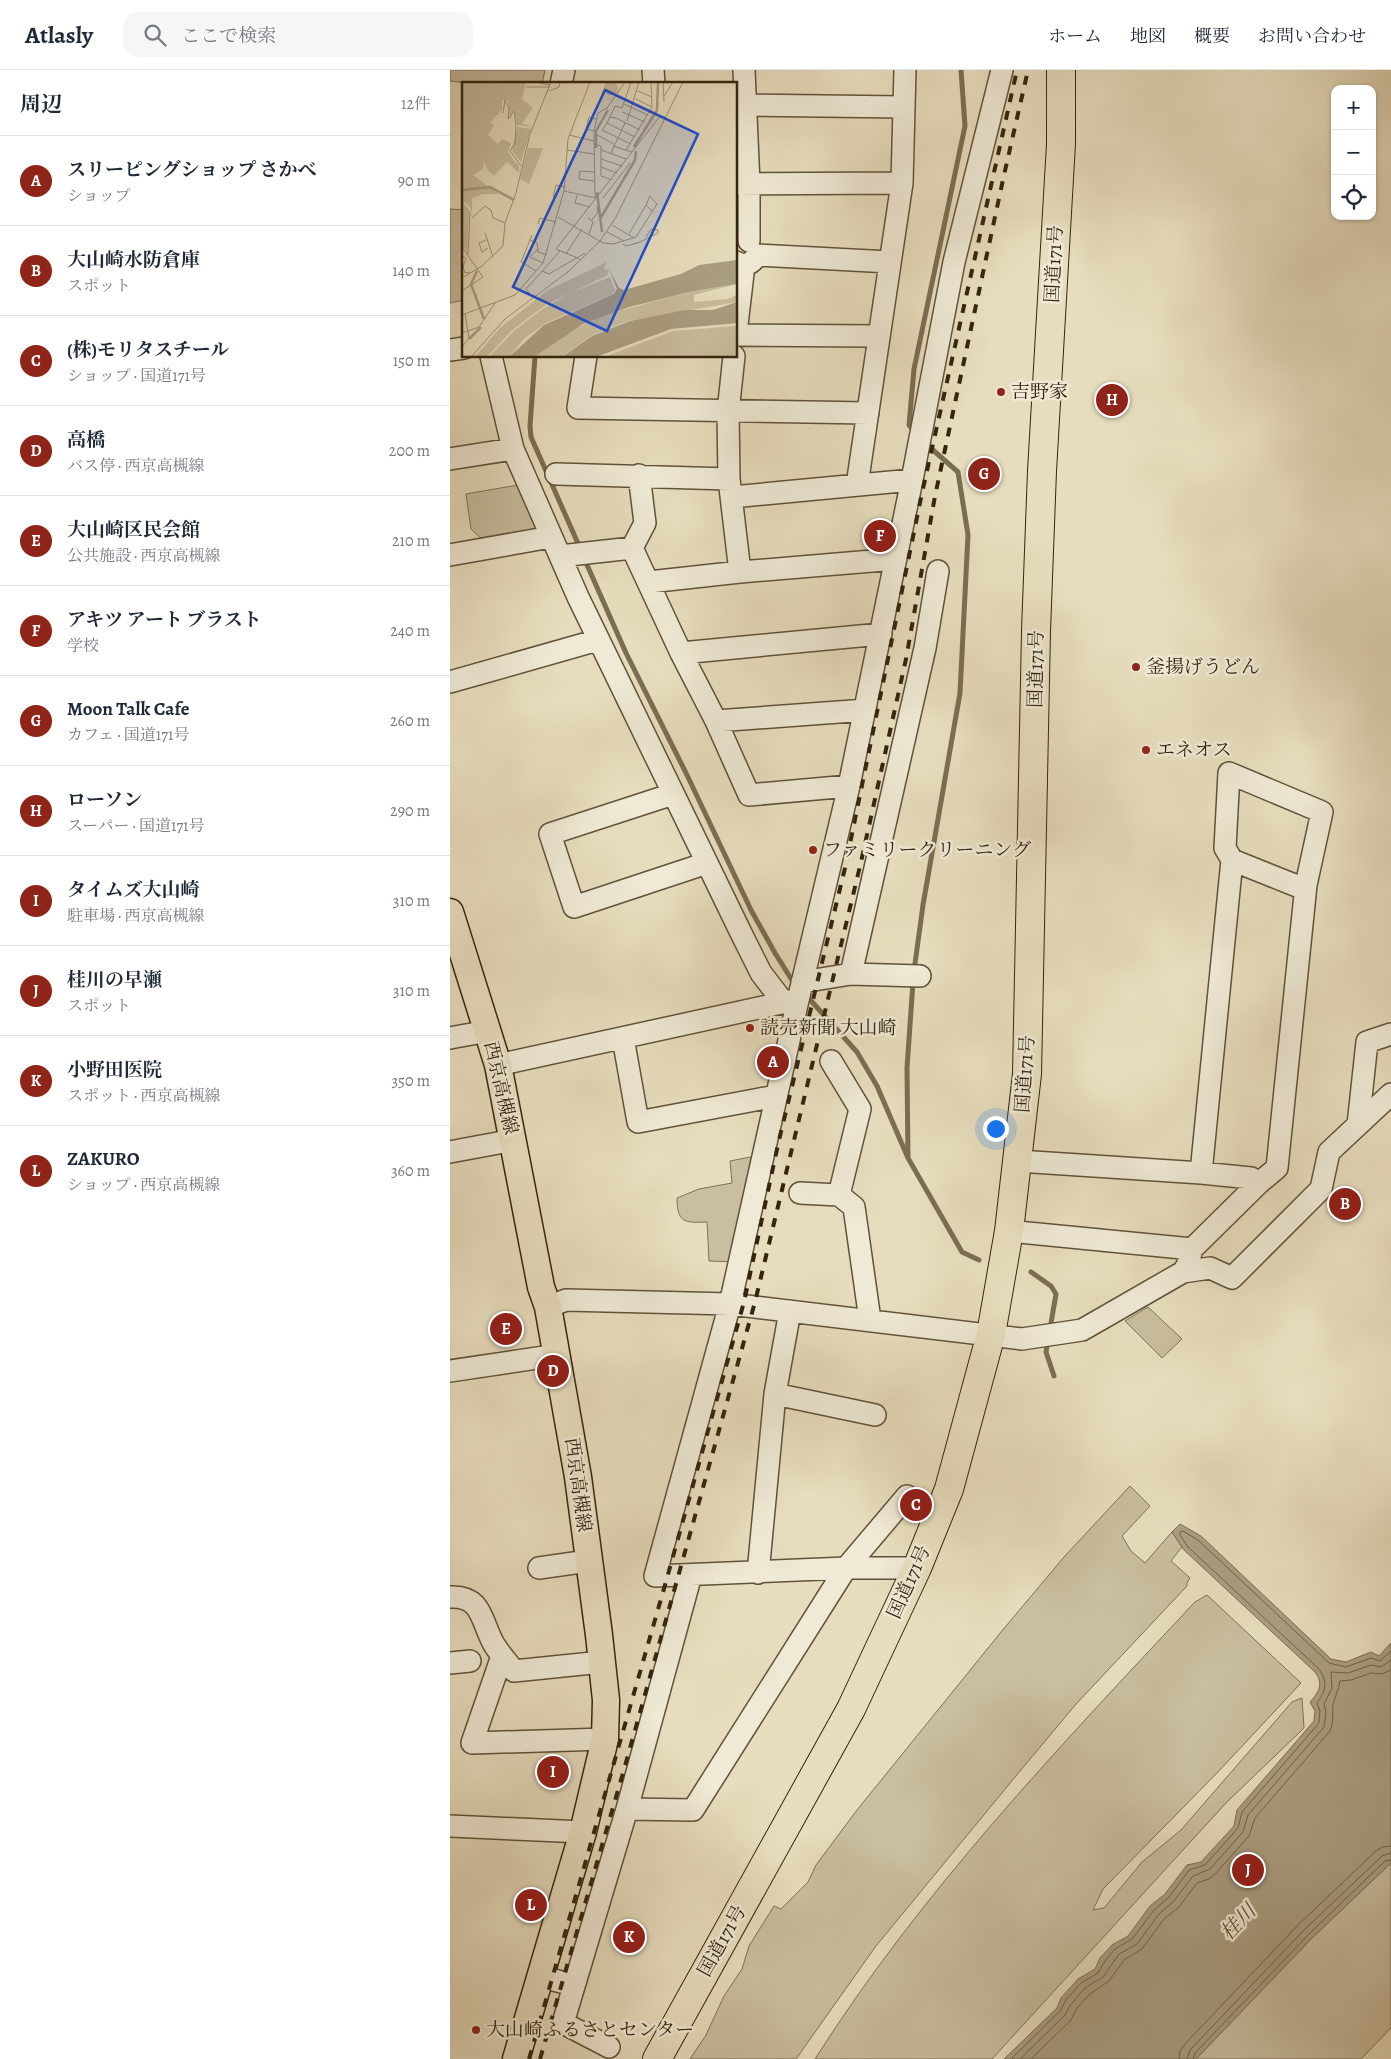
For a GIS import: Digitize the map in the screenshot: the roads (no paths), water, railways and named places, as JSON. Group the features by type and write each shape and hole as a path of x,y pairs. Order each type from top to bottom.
{"highway":[{"name":"国道171号","path":"658,2059 851,1709 917,1568 949,1489 991,1334 1009,1231 1027,1074 1036,631 1042,472 1061,144 1061,70"}],"main road":[{"name":"西京高槻線","path":"450,912 498,1065 541,1287 548,1307 578,1477 606,1700 605,1739 583,1832 516,2059"}],"street":[{"path":"738,314 744,254 741,105 744,70"},
{"path":"857,485 902,183 905,70"},
{"path":"917,1568 846,1568 655,1576 730,1304 776,1096 795,995 849,786 866,710 954,262 1002,70"},
{"path":"741,105 903,107"},
{"path":"743,184 902,183"},
{"path":"744,254 890,262"},
{"path":"738,334 879,336"},
{"path":"491,358 513,449 568,551 598,640 761,973 795,995"},
{"path":"586,358 578,408 868,413"},
{"path":"734,358 728,412 731,488 740,572"},
{"path":"450,459 513,449"},
{"path":"556,474 640,476 731,488 857,485 912,480"},
{"path":"632,548 645,523 640,476"},
{"path":"450,555 632,548"},
{"path":"632,548 681,653 716,721 748,795 849,786"},
{"path":"649,582 740,572 896,559"},
{"path":"851,974 925,648 938,571"},
{"path":"681,653 881,634"},
{"path":"450,682 598,640"},
{"path":"716,721 866,710"},
{"path":"1183,1272 1188,1264 1192,1249 1259,1183 1277,1168 1306,885 1322,812 1229,773 1225,848 1232,860 1201,1173"},
{"path":"674,794 550,834 574,907 707,864"},
{"path":"1232,860 1297,886 1306,885"},
{"path":"498,1065 623,1038 795,995 851,974 920,976"},
{"path":"450,1038 488,1031"},
{"path":"1358,1125 1367,1042 1391,1034"},
{"path":"623,1038 638,1122 776,1096"},
{"path":"831,1061 860,1109 840,1195"},
{"path":"548,1307 566,1300 730,1304 1022,1339 1082,1330 1183,1272 1210,1268 1232,1278 1321,1189 1329,1152 1391,1094"},
{"path":"450,1152 514,1140"},
{"path":"1018,1161 1201,1173 1251,1178 1259,1183"},
{"path":"800,1193 840,1195 854,1207 870,1320"},
{"path":"1009,1231 1192,1249"},
{"path":"758,1573 775,1394 790,1311"},
{"path":"450,1371 556,1355"},
{"path":"775,1394 875,1415"},
{"path":"628,1809 693,1810 846,1568 907,1496"},
{"path":"538,1568 588,1561"},
{"path":"609,2047 563,2023 628,1809 691,1575"},
{"path":"450,1597 466,1598 477,1607 495,1646 514,1671 602,1662"},
{"path":"502,1656 472,1743 605,1739"},
{"path":"450,1826 583,1832"},
{"path":"541,1977 574,1985"}],"water":[{"name":"桂川","path":"1180,1524 1201,1536 1331,1659 1346,1662 1371,1652 1379,1656 1391,1643 1391,1863 1312,1938 1196,2059 1004,2059 1057,2008 1061,1998 1078,1979 1095,1969 1100,1958 1112,1945 1128,1936 1150,1906 1165,1894 1187,1865 1201,1862 1234,1826 1237,1810 1314,1721 1315,1711 1310,1702 1319,1688 1318,1676 1184,1550 1172,1532"}],"waterway":[{"path":"915,432 909,425 914,369 965,126 961,70"},
{"path":"535,358 530,426 531,437 580,548"},
{"path":"914,971 923,905 960,693 968,535 958,472 926,444"},
{"path":"584,558 626,653 751,910 795,985"},
{"path":"908,1158 907,1068 913,982"},
{"path":"805,994 857,1052 877,1086 908,1158 962,1252 979,1260"},
{"path":"1031,1272 1051,1286 1056,1294 1050,1329"},
{"path":"1048,1340 1046,1352 1054,1376"}],"railway":[{"path":"529,2059 744,1302 779,1140 845,868 922,493 1017,70"},
{"path":"540,2059 623,1773 755,1302 861,862 906,659 935,496 1028,70"}],"place":[{"name":"吉野家","path":"1001,392"},
{"name":"ローソン","path":"1112,400"},
{"name":"Moon Talk Cafe","path":"984,474"},
{"name":"アキツ アート ブラスト","path":"880,536"},
{"name":"釜揚げうどん","path":"1136,667"},
{"name":"エネオス","path":"1146,750"},
{"name":"ファミリークリーニング","path":"813,850"},
{"name":"読売新聞 大山崎","path":"750,1028"},
{"name":"スリーピングショップ さかべ","path":"773,1062"},
{"name":"大山崎水防倉庫","path":"1345,1204"},
{"name":"大山崎区民会館","path":"506,1329"},
{"name":"高橋","path":"553,1371"},
{"name":"(株)モリタスチール","path":"916,1505"},
{"name":"タイムズ大山崎","path":"553,1772"},
{"name":"桂川の早瀬","path":"1248,1870"},
{"name":"ZAKURO","path":"531,1905"},
{"name":"小野田医院","path":"629,1937"},
{"name":"大山崎ふるさとセンター","path":"476,2030"}]}
